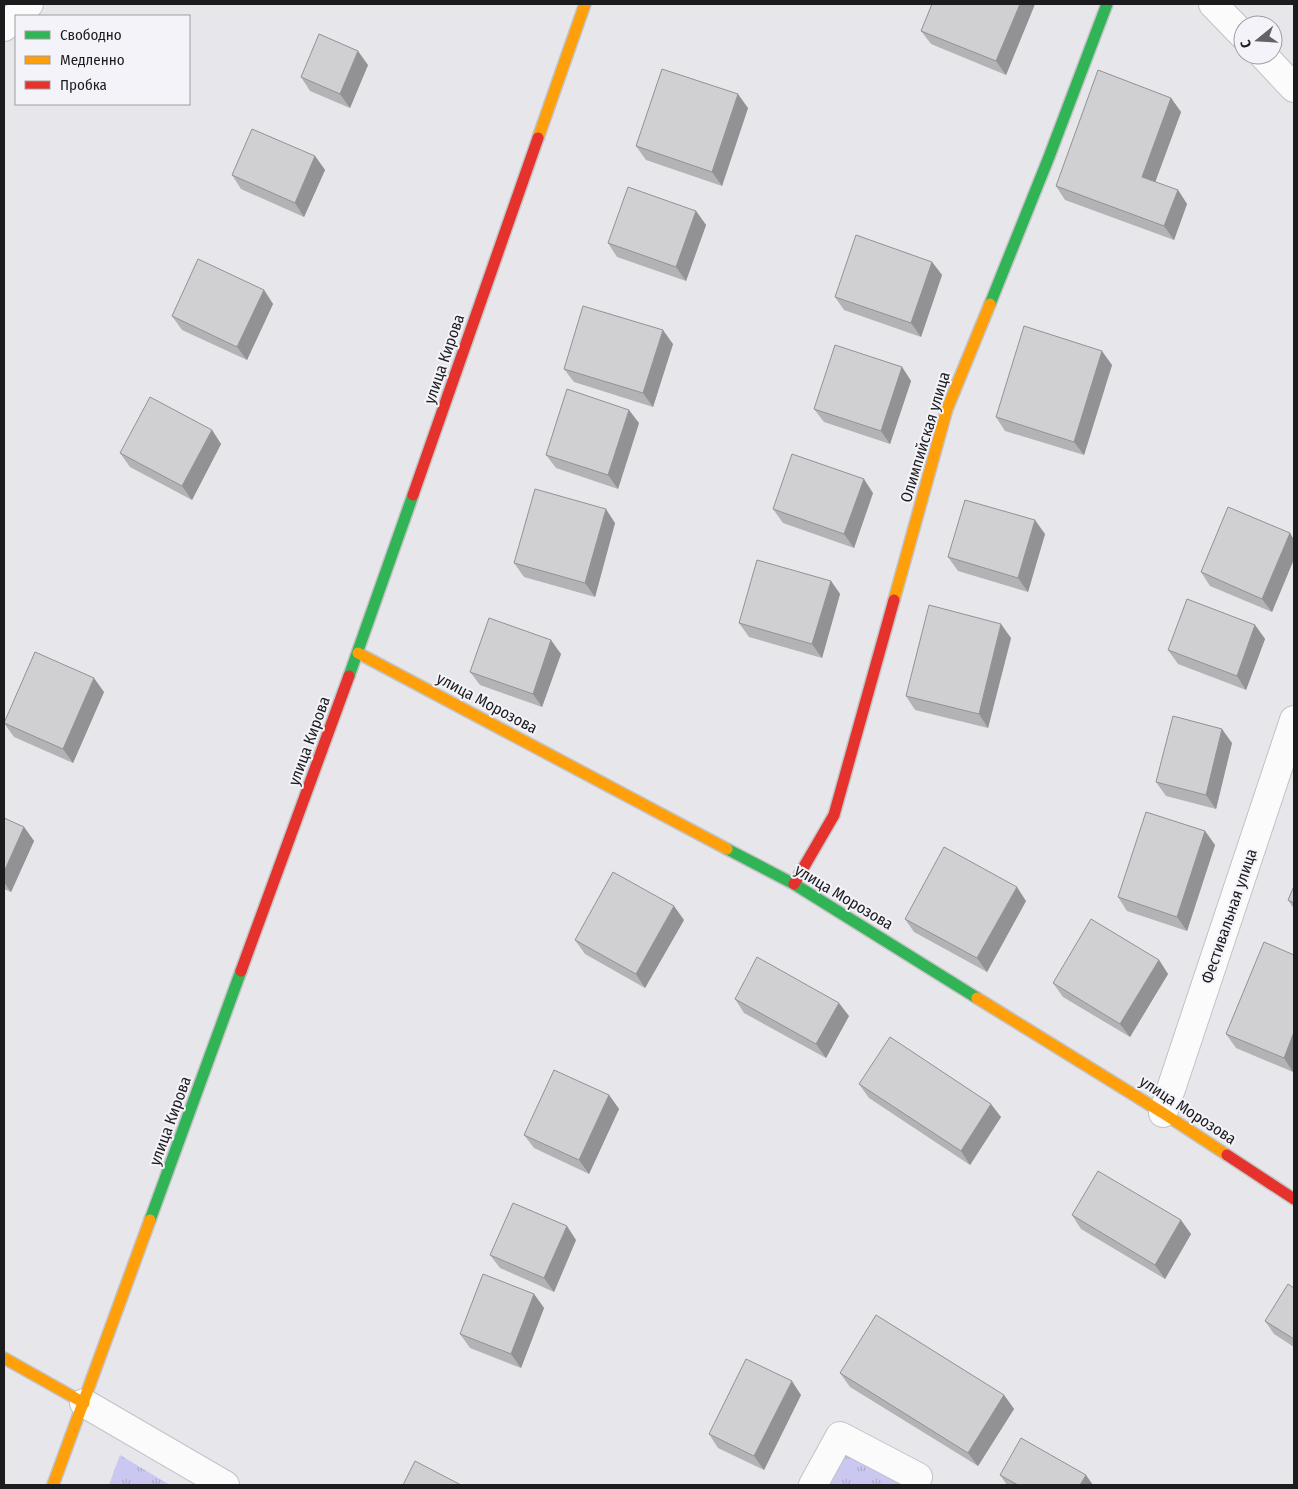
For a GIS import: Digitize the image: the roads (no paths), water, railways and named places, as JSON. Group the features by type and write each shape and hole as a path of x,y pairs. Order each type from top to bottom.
{"street":[{"path":"17,15 28,4"},
{"name":"улица Кирова","path":"53,1485 358,652 585,4"},
{"name":"Олимпийская улица","path":"794,884 834,815 947,409 1107,4"},
{"path":"1213,4 1233,25"},
{"path":"4,27 15,16"},
{"path":"1272,65 1294,88"},
{"name":"улица Морозова","path":"358,652 794,884 1163,1112 1294,1199"},
{"name":"Фестивальная улица","path":"1163,1112 1294,720"},
{"path":"4,1358 225,1485"},
{"path":"813,1485 840,1436 918,1476"}]}
